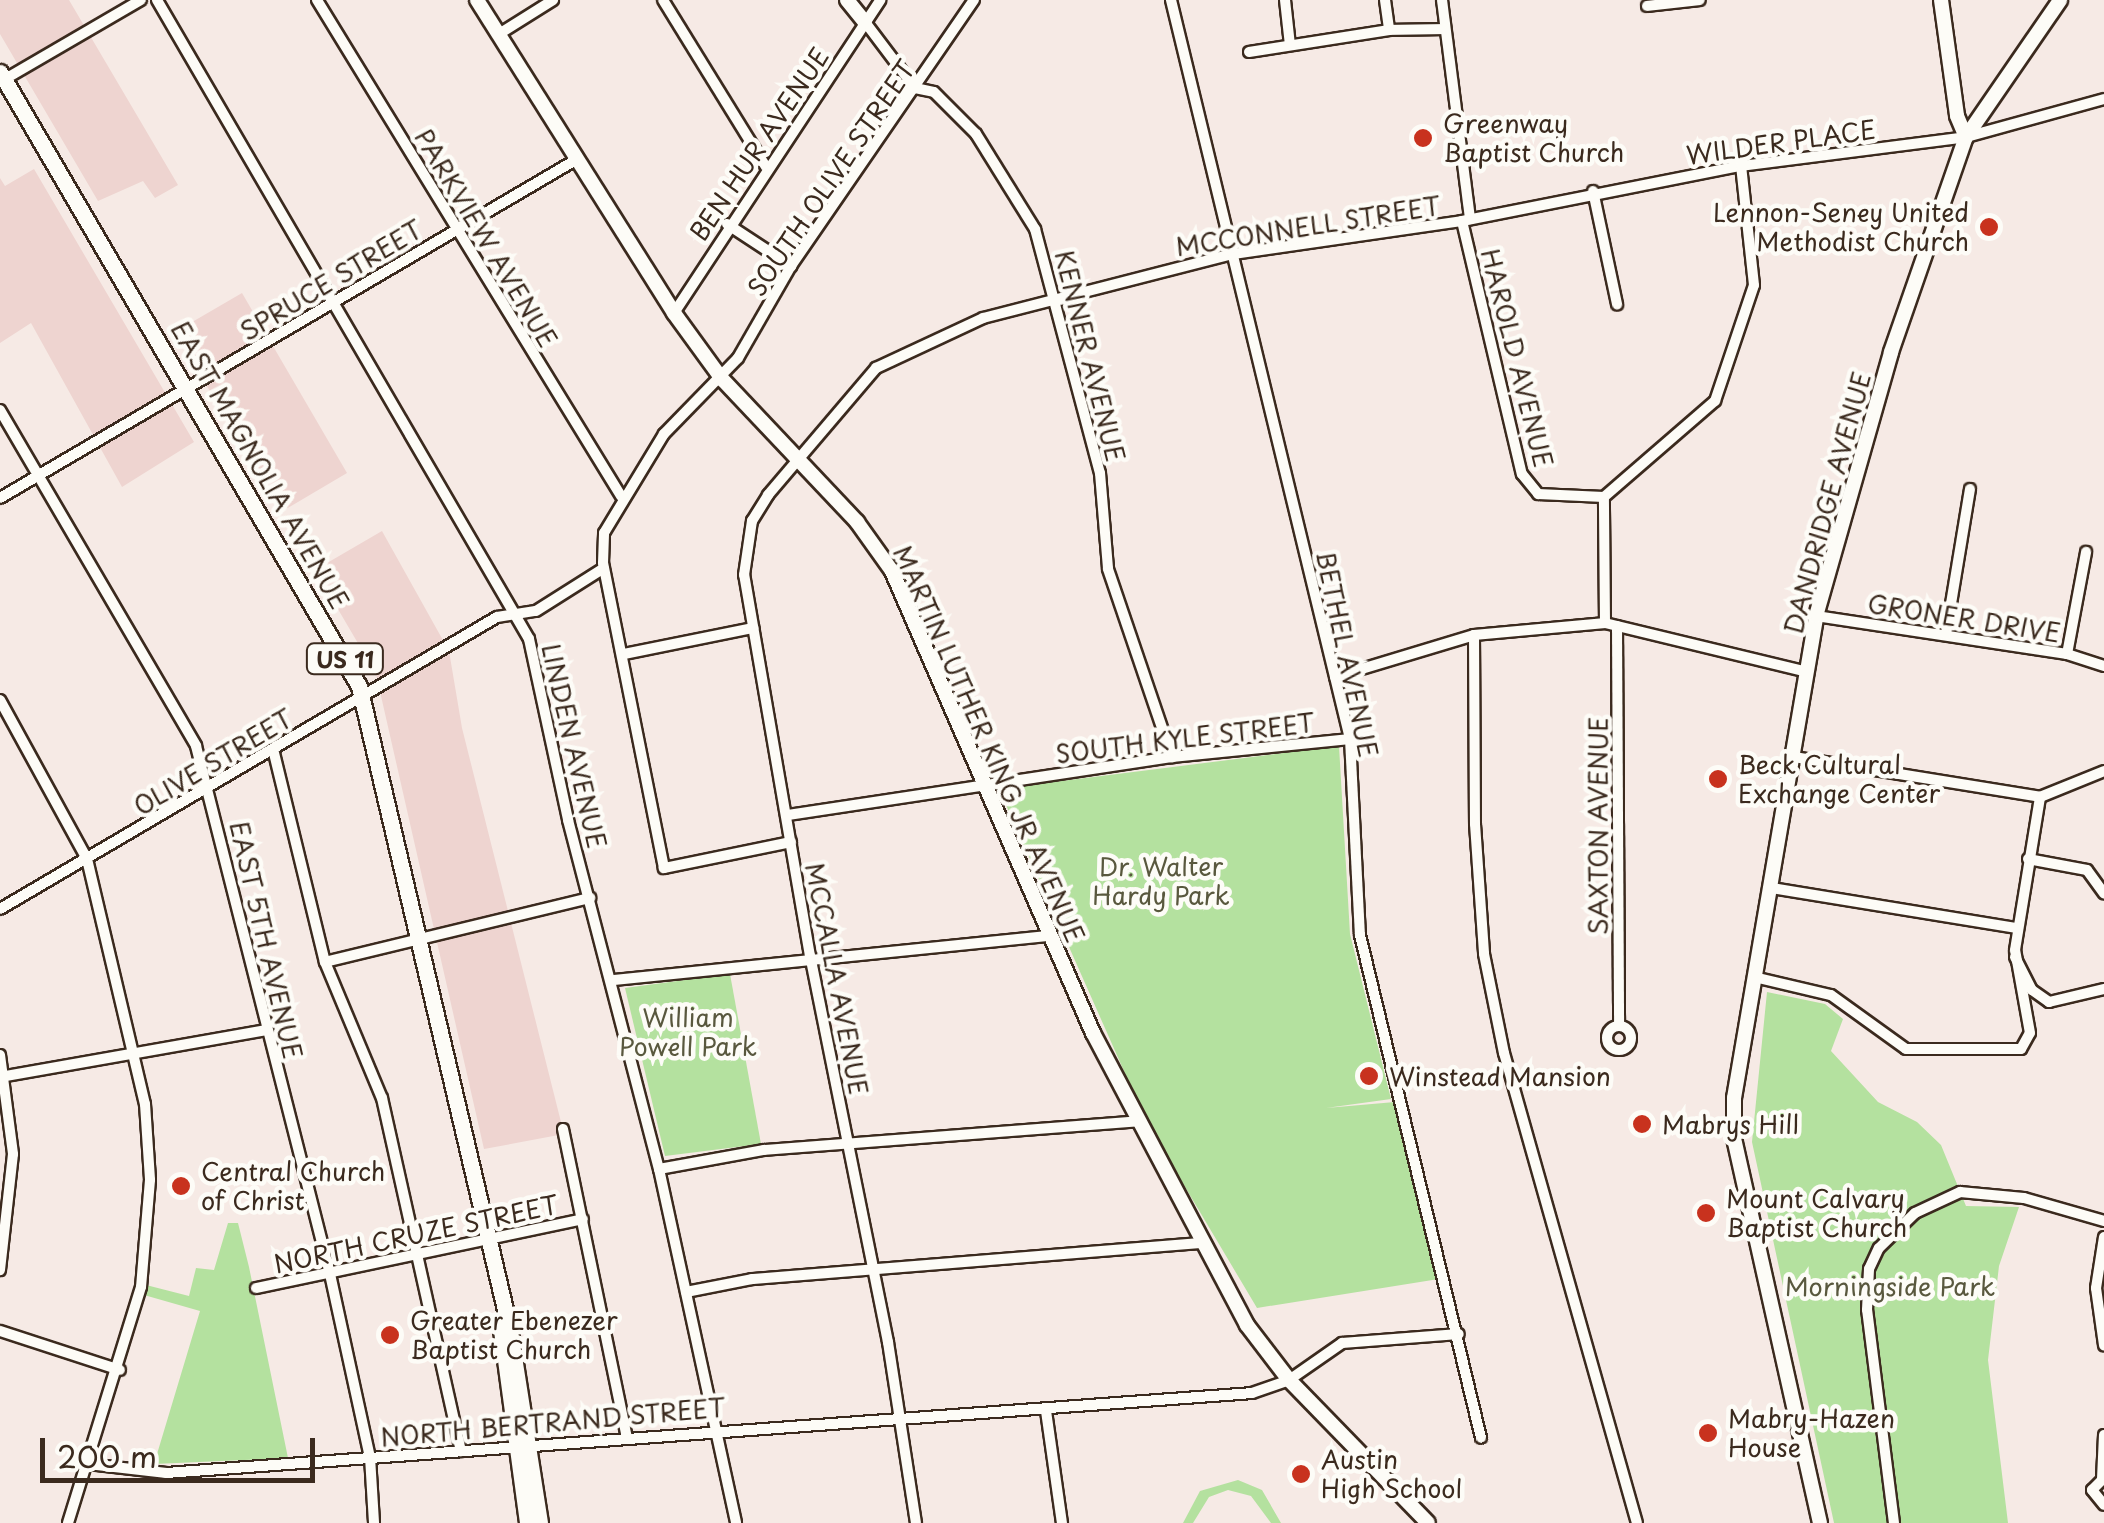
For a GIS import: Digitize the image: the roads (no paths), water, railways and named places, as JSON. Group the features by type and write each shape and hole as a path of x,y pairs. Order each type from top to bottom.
{"main road":[{"name":"MARTIN LUTHER KING JR AVENUE","path":"477,0 674,312 722,379 799,458 892,571 1050,936 1137,1120 1247,1325 1290,1380 1428,1523"},
{"path":"848,0 865,22"},
{"path":"1941,0 1957,116 1966,137"},
{"name":"DANDRIDGE AVENUE","path":"1820,1523 1734,1138 1734,1098 1816,616 1891,352 1966,137 2060,0"},
{"name":"EAST MAGNOLIA AVENUE","path":"2,78 362,696 484,1240 503,1321 510,1330 524,1447 540,1523"},
{"name":"EAST MAGNOLIA AVENUE","path":"524,1447 526,1523"}],"street":[{"path":"2,78 141,0"},
{"name":"LINDEN AVENUE","path":"157,0 529,638 659,1169 736,1523"},
{"name":"PARKVIEW AVENUE","path":"318,0 621,496"},
{"path":"498,34 552,0"},
{"path":"663,0 766,167"},
{"name":"BEN HUR AVENUE","path":"674,312 727,224 880,0"},
{"name":"SOUTH OLIVE STREET","path":"722,379 791,266 974,0"},
{"name":"BETHEL AVENUE","path":"1171,0 1350,740 1360,935 1481,1438"},
{"path":"1284,0 1290,46"},
{"path":"1385,0 1389,30"},
{"name":"HAROLD AVENUE","path":"1442,0 1442,29 1466,220 1522,474 1538,494 1604,497"},
{"path":"1647,6 1700,0"},
{"name":"KENNER AVENUE","path":"865,22 915,88 934,92 950,106 998,162 1035,229 1057,297 1100,473 1108,570 1172,757"},
{"path":"1249,52 1389,30 1442,29"},
{"name":"WILDER PLACE","path":"1466,220 1593,191 1741,166 1966,137 2104,100"},
{"name":"SPRUCE STREET","path":"0,498 579,158"},
{"path":"1604,497 1715,401 1754,285 1741,166"},
{"path":"1593,191 1617,304"},
{"name":"MCCONNELL STREET","path":"799,458 876,368 982,318 1233,254 1466,220"},
{"path":"727,224 791,266"},
{"path":"722,379 664,434 621,496 604,534 604,568 664,868 790,842"},
{"name":"EAST 5TH AVENUE","path":"0,410 196,746 210,787 266,1030 330,1274 370,1457 374,1523"},
{"name":"MCCALLA AVENUE","path":"799,458 752,521 744,566 810,956 902,1420 916,1523"},
{"path":"1946,634 1970,489"},
{"name":"SAXTON AVENUE","path":"1604,497 1611,625 1620,1026"},
{"path":"2066,654 2086,552"},
{"name":"OLIVE STREET","path":"0,909 497,618 536,611 604,568"},
{"name":"GRONER DRIVE","path":"1816,616 2066,654 2104,666"},
{"path":"1335,677 1474,635 1611,625 1807,672"},
{"path":"624,654 753,628"},
{"path":"1474,635 1474,824 1484,954 1504,1053 1638,1523"},
{"path":"0,700 88,859 146,1104 149,1220 141,1287 120,1370 68,1523"},
{"name":"SOUTH KYLE STREET","path":"788,815 981,782 1172,757 1350,740"},
{"path":"273,750 324,962 374,1072 461,1450"},
{"path":"1794,757 2040,797 2104,770"},
{"path":"1754,978 1831,995 1906,1049 2022,1049 2030,1033 2015,958 2040,797"},
{"path":"2028,859 2086,870 2104,894"},
{"path":"1772,888 2018,928"},
{"path":"324,962 416,936 590,898"},
{"path":"614,980 810,956 1050,936"},
{"path":"2015,958 2032,990 2049,1002 2104,989"},
{"path":"3,1077 266,1030"},
{"path":"0,1054 12,1205 0,1270"},
{"path":"659,1169 764,1150 1137,1120"},
{"path":"563,1129 627,1437"},
{"path":"1894,1523 1866,1310 1869,1269 1879,1248 1915,1213 1960,1192 2024,1198 2104,1221"},
{"name":"NORTH CRUZE STREET","path":"256,1288 583,1219"},
{"path":"2104,1236 2096,1288 2104,1346"},
{"path":"686,1292 752,1278 1202,1243"},
{"path":"0,1331 120,1370"},
{"name":"NORTH BERTRAND STREET","path":"88,1464 166,1473 714,1429 1046,1411 1252,1393 1290,1380 1342,1343 1459,1334"},
{"path":"1046,1411 1062,1523"},
{"path":"2104,1435 2103,1478 2092,1494 2104,1505"}],"place":[{"name":"Greenway Baptist Church","path":"1423,138"},
{"name":"Lennon-Seney United Methodist Church","path":"1989,227"},
{"name":"Beck Cultural Exchange Center","path":"1718,779"},
{"name":"Winstead Mansion","path":"1369,1076"},
{"name":"Mabrys Hill","path":"1642,1124"},
{"name":"Central Church of Christ","path":"181,1186"},
{"name":"Mount Calvary Baptist Church","path":"1706,1213"},
{"name":"Greater Ebenezer Baptist Church","path":"390,1335"},
{"name":"Mabry-Hazen House","path":"1708,1433"},
{"name":"Austin High School","path":"1301,1474"}],"park label":[{"name":"Dr. Walter Hardy Park","path":"1161,882"},
{"name":"William Powell Park","path":"688,1032"},
{"name":"Morningside Park","path":"1890,1286"}]}
